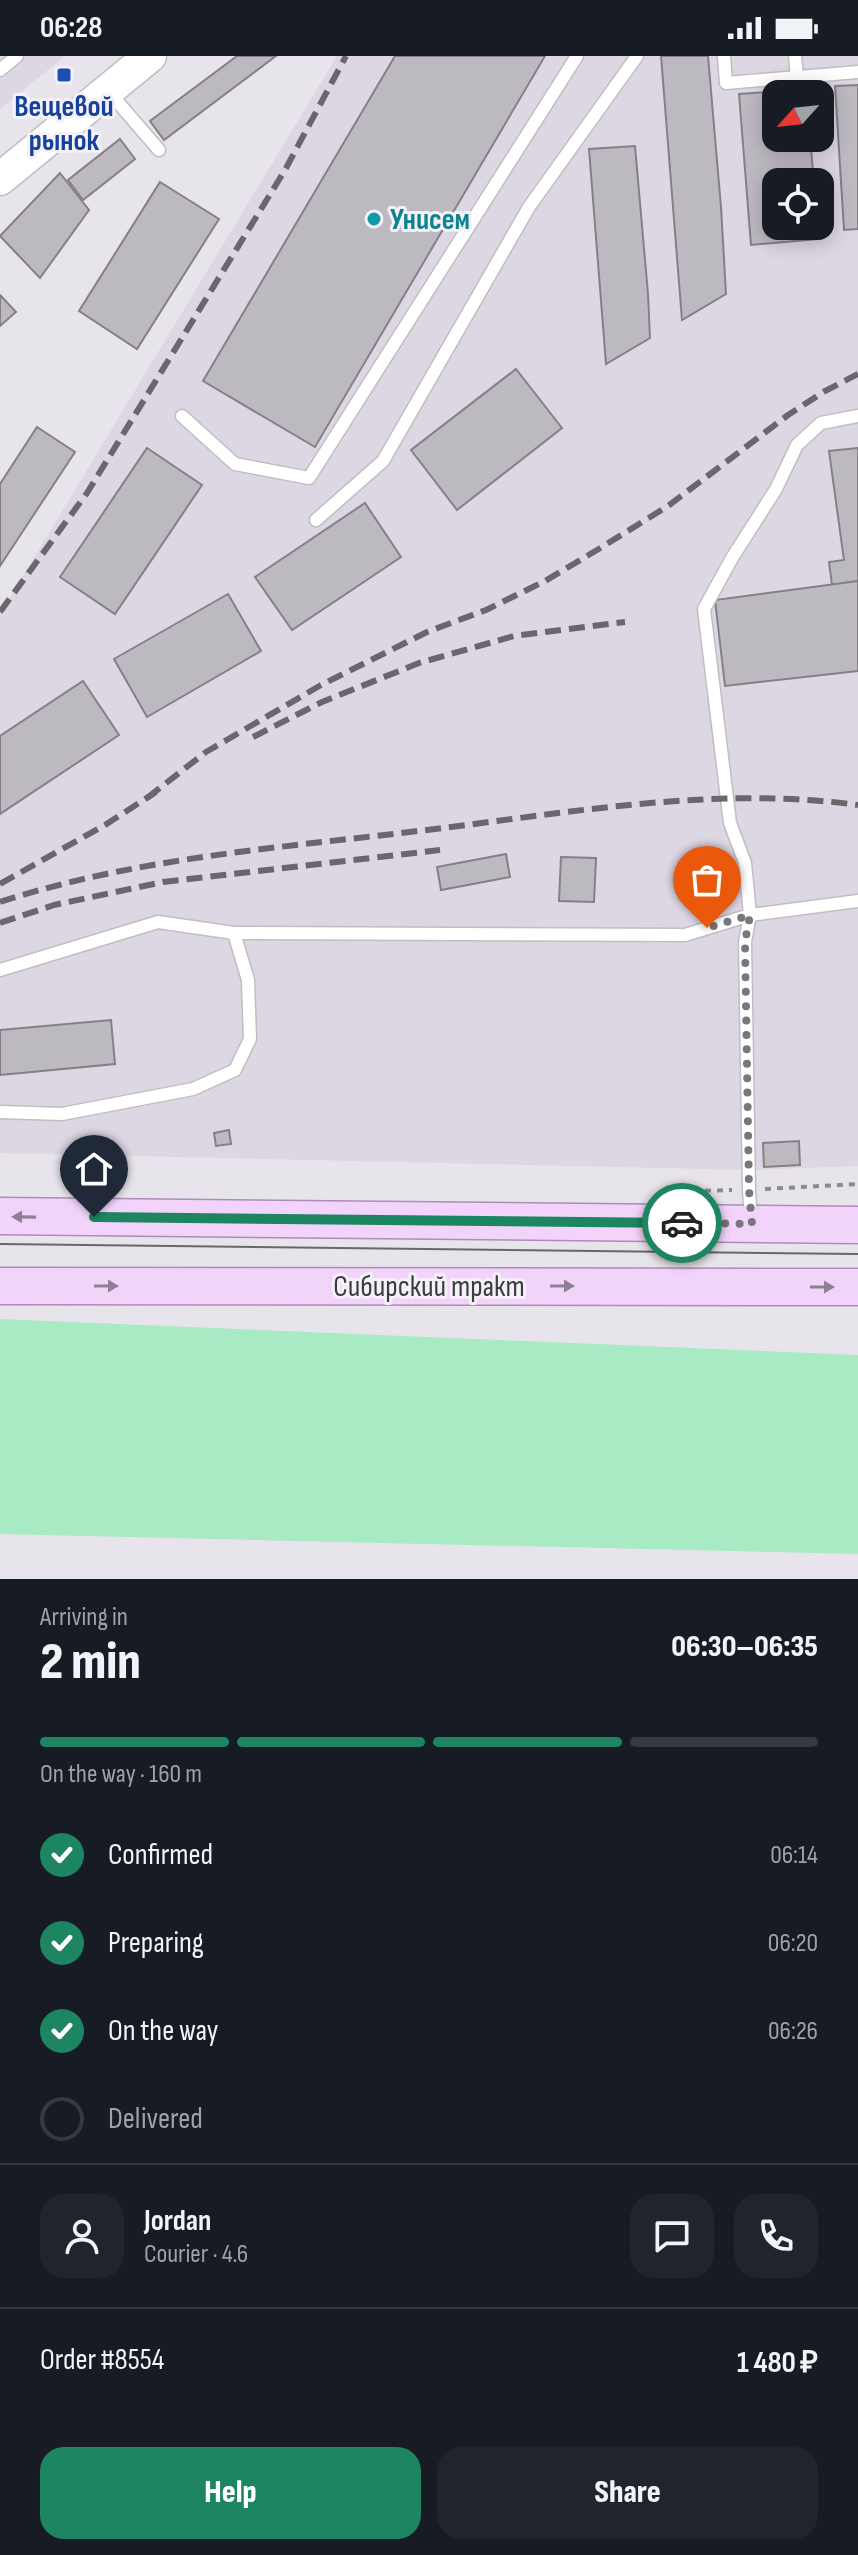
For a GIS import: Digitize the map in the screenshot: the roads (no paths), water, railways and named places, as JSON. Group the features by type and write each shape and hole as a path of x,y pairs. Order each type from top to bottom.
{"main road":[{"path":"0,1216 858,1225"},
{"name":"Сибирский тракт","path":"0,1286 858,1287"}],"street":[{"path":"2,174 150,56"}],"lane":[{"path":"0,70 17,56"},
{"path":"182,416 235,464 309,478 577,56"},
{"path":"316,520 383,461 529,207 637,56"},
{"path":"724,56 726,83 858,72"},
{"path":"795,56 797,77"},
{"path":"109,91 159,150"},
{"path":"752,1224 745,942 750,915 745,863 730,823 704,609 776,489 797,445 821,423 858,416"},
{"path":"0,970 158,922 234,933 685,935 750,915 858,901"},
{"path":"0,1112 62,1114 193,1089 235,1070 250,1039 248,980 234,933"}],"tram line":[{"path":"0,1244 858,1254"}],"railway":[{"path":"0,612 87,493 285,170 346,56"},
{"path":"147,798 206,752 321,685 427,632 486,610 545,581 668,506 788,415 858,374"},
{"path":"253,737 322,702 419,663 514,636 625,622"},
{"path":"0,884 105,825 156,792"},
{"path":"0,902 103,875 207,856 582,810 748,798 858,805"},
{"path":"0,923 54,905 163,882 440,850"}],"place":[{"name":"Вещевой рынок","path":"64,75"},
{"name":"Унисем","path":"374,219"}]}
